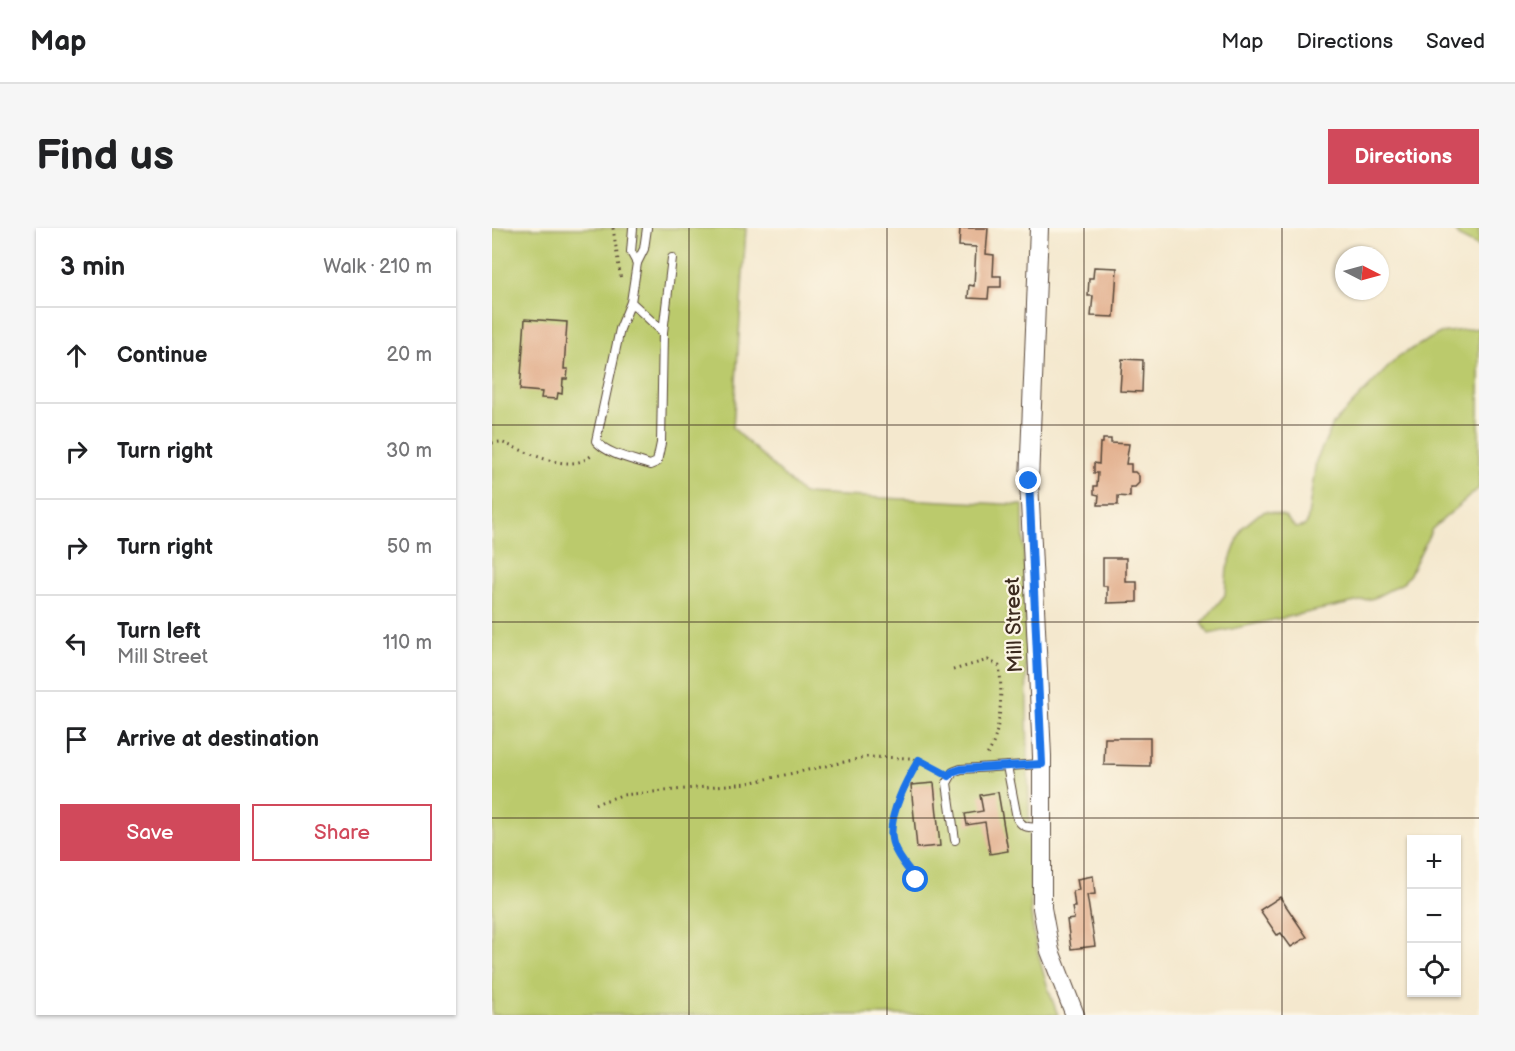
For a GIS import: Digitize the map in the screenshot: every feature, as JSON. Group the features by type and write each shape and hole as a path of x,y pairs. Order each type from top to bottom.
{"street":[{"name":"Mill Street","path":"1040,228 1029,481 1042,764 1041,908 1055,968 1075,1015"}],"lane":[{"path":"633,228 630,252 637,263"},
{"path":"646,228 644,249 637,263 631,302 620,328 596,441 600,446 614,453 650,465 657,462 661,443 663,332 672,258"},
{"path":"631,302 663,332"},
{"path":"955,840 947,783 952,772 961,769 1042,764"},
{"path":"1007,766 1017,818 1025,827 1042,828"}],"path":[{"path":"613,228 621,283 631,302"},
{"path":"492,443 500,442 549,460 569,463 587,459 600,446"},
{"path":"953,670 988,660 999,666 1001,675 998,721 993,747 974,768"},
{"path":"595,804 622,795 748,783 867,757 900,756 919,760 949,776"},
{"path":"916,880 894,845 892,830 901,795 919,760"}],"green space":[{"path":"492,228 746,228 733,428 803,494 1023,505 1031,913 1041,965 1058,1015 492,1015"},
{"path":"1454,228 1479,228 1479,247 1459,237"},
{"path":"1479,328 1479,488 1432,529 1410,574 1403,583 1374,598 1209,634 1202,623 1225,595 1227,568 1242,528 1266,511 1284,516 1296,528 1307,523 1316,461 1333,424 1399,356 1440,333"}],"building":[{"path":"960,228 988,228 986,254 994,255 993,276 1001,276 1001,287 989,287 988,299 968,298 969,285 974,286 976,247 959,246"},
{"path":"1094,267 1117,268 1114,317 1091,316 1093,296 1088,296 1089,278 1093,278"},
{"path":"525,319 567,322 564,369 568,369 567,379 563,379 562,394 558,393 557,399 541,398 542,392 520,390"},
{"path":"1122,359 1143,360 1142,392 1120,391"},
{"path":"1103,439 1111,439 1111,443 1129,444 1126,464 1131,464 1131,472 1139,476 1139,483 1135,487 1130,487 1130,497 1118,496 1118,505 1098,505 1099,495 1094,494 1098,473 1094,473 1094,463 1099,464 1100,443 1103,443"},
{"path":"1103,558 1126,558 1126,582 1137,582 1137,602 1107,603 1107,586 1103,586"},
{"path":"1105,738 1150,738 1150,766 1104,765"},
{"path":"934,783 940,846 917,848 911,785"},
{"path":"998,792 1008,851 990,854 985,822 967,825 965,814 983,811 980,795"},
{"path":"1093,876 1095,894 1087,895 1095,946 1071,949 1067,920 1074,919 1073,891 1079,890 1077,879"},
{"path":"1280,897 1307,937 1291,947 1281,933 1277,935 1260,910"}],"route":[{"path":"916,880 894,845 892,830 901,795 919,760 949,776 952,772 961,769 1042,764 1029,481"}]}
